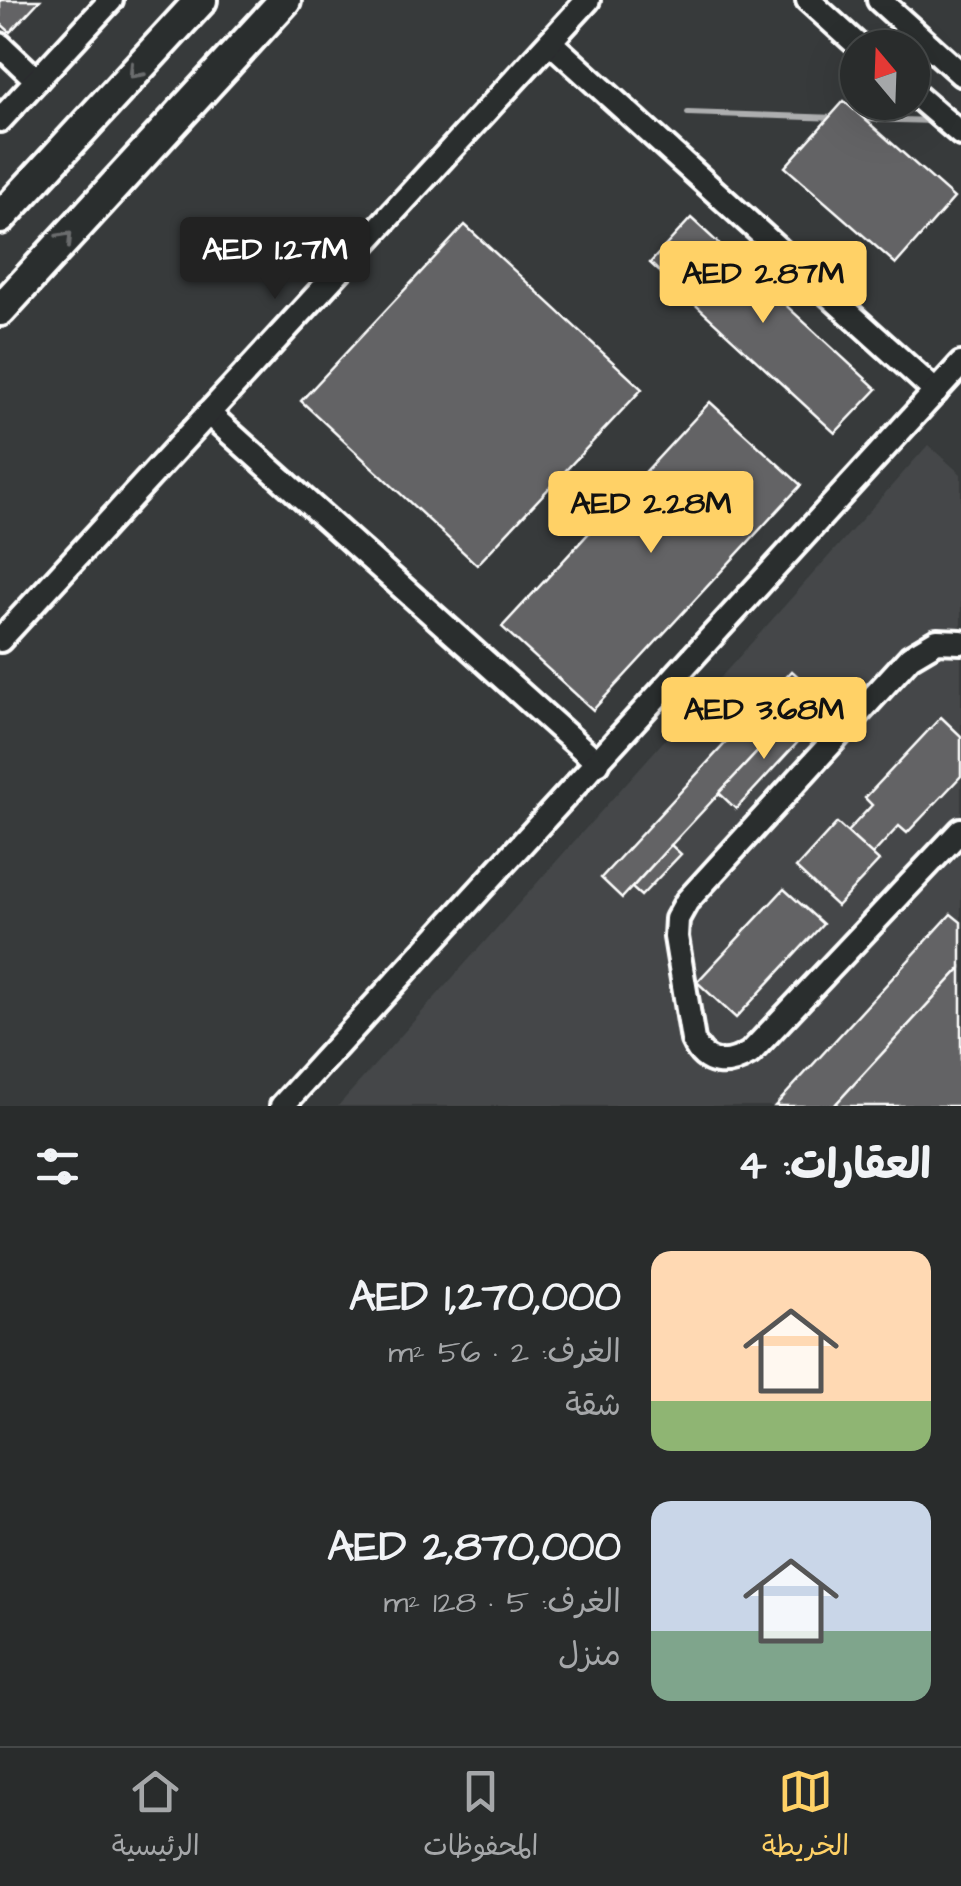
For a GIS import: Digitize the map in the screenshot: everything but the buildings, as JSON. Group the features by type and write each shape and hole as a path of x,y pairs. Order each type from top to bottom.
{"main road":[{"path":"0,218 201,0"},
{"path":"0,310 286,0"}],"street":[{"path":"0,120 111,0"},
{"path":"0,640 588,0"},
{"path":"808,0 842,30"},
{"path":"879,0 961,74"},
{"path":"550,42 936,392"},
{"path":"0,45 37,80"},
{"path":"930,107 961,134"},
{"path":"282,1106 961,364"},
{"path":"208,413 598,763"},
{"path":"961,642 937,642 910,657 687,901 677,919 676,937 698,1051 715,1064 750,1053 961,830"}],"shaded area":[{"path":"928,445 961,474 961,1106 338,1106"}],"waterway":[{"path":"688,113 837,118"},
{"path":"898,120 937,121"}]}
